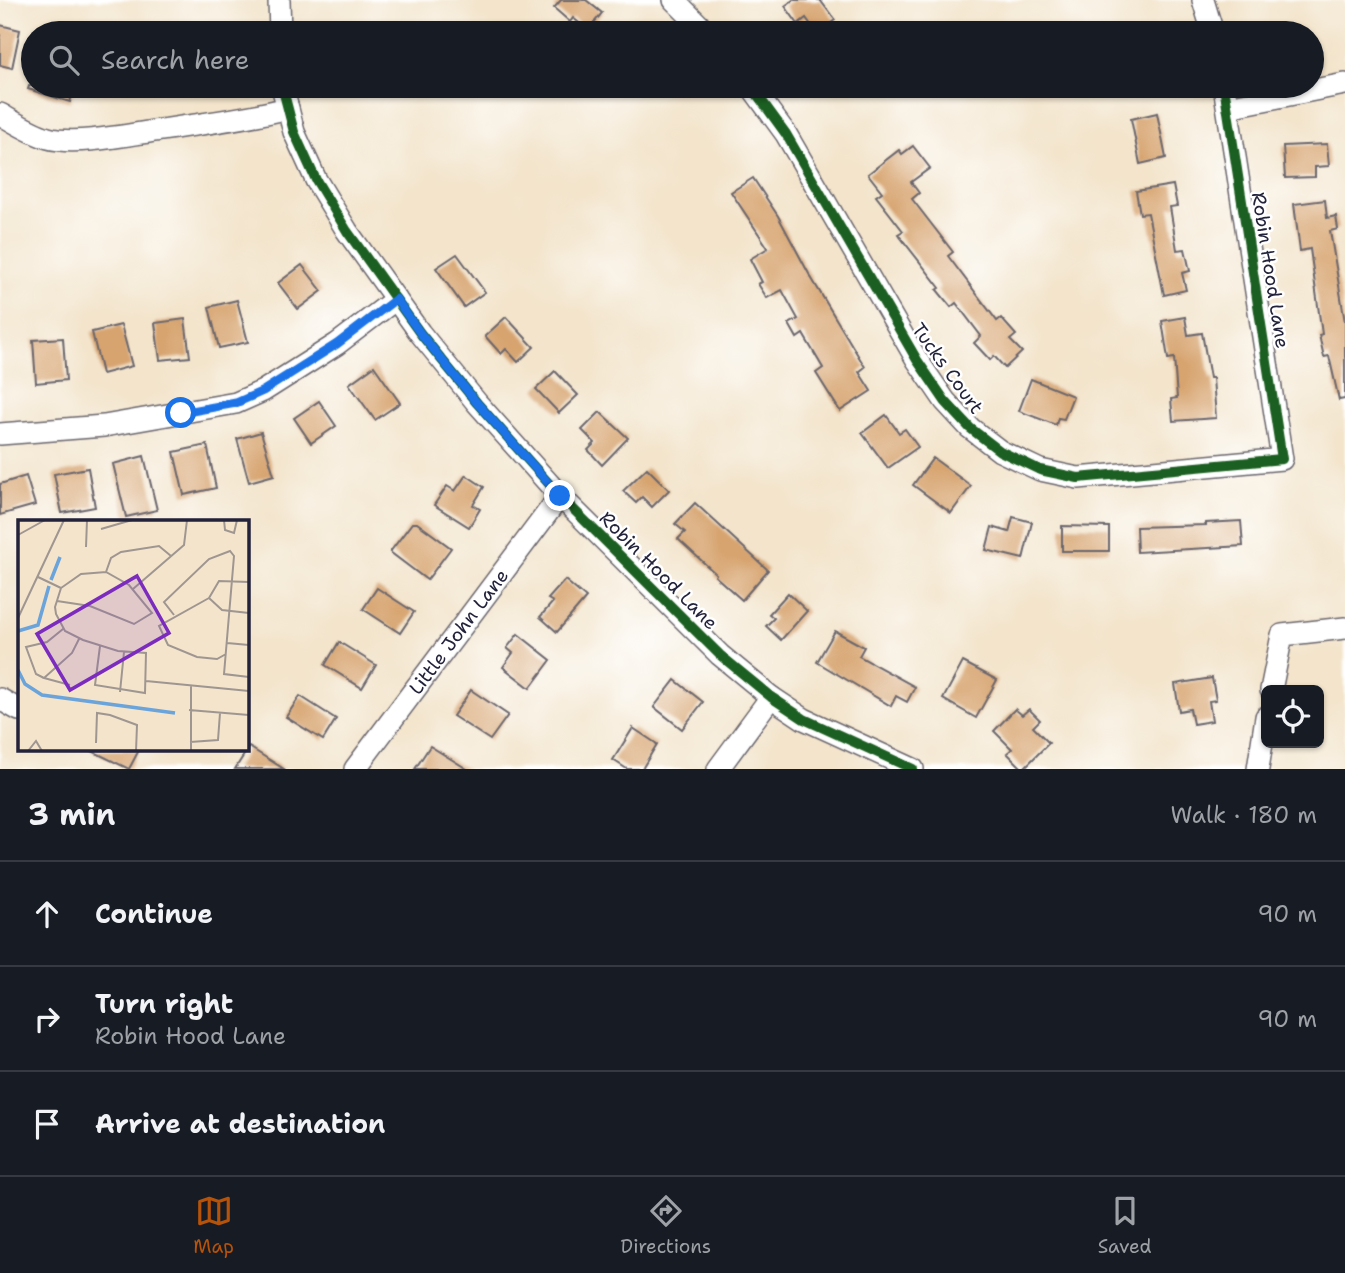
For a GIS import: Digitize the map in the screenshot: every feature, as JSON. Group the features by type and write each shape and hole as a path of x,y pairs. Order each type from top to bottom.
{"street":[{"path":"279,0 280,21"},
{"path":"674,0 695,21"},
{"path":"1203,0 1209,21"},
{"path":"1324,86 1345,84"},
{"name":"Robin Hood Lane","path":"285,98 295,132 316,180 348,231 420,333 477,403 560,496 720,654 771,697 804,719 913,769"},
{"name":"Tucks Court","path":"760,98 786,134 917,360 946,401 970,428 1000,451 1040,470 1079,478 1282,459"},
{"name":"Robin Hood Lane","path":"1226,98 1282,459"},
{"path":"0,114 29,131 50,139 72,140 236,120 288,108"},
{"path":"0,434 104,426 236,403 263,391 337,344 396,299"},
{"name":"Little John Lane","path":"355,769 560,496"},
{"path":"1272,685 1282,635 1345,628"},
{"path":"718,769 771,697"},
{"path":"0,699 18,709"}],"building":[{"path":"561,0 586,0 602,13 595,21 577,21 573,18 569,21 554,8"},
{"path":"793,0 820,0 835,20 808,21 806,18 796,21 785,6"},
{"path":"0,25 20,30 12,68 0,65"},
{"path":"1157,113 1166,158 1140,164 1131,119"},
{"path":"1327,144 1329,166 1315,167 1315,177 1285,178 1283,146"},
{"path":"913,146 930,168 911,182 919,193 912,199 953,252 948,256 997,321 1001,318 1016,335 1010,340 1022,352 1005,368 994,356 990,360 974,343 981,336 956,303 951,307 937,290 940,288 898,234 903,231 876,196 882,192 868,174 899,150 902,154"},
{"path":"753,178 778,216 865,367 859,372 871,391 840,411 816,373 823,368 803,334 797,338 789,324 798,319 782,290 767,298 758,284 762,282 750,259 768,248 731,192"},
{"path":"1173,185 1177,206 1170,207 1177,250 1185,249 1190,271 1182,273 1186,290 1164,295 1148,213 1140,214 1136,191"},
{"path":"1325,200 1327,218 1336,216 1338,229 1330,231 1345,322 1345,399 1339,400 1329,356 1324,357 1319,335 1322,334 1310,249 1300,251 1294,204"},
{"path":"457,254 485,292 464,307 436,268"},
{"path":"302,265 322,291 298,309 278,283"},
{"path":"237,300 248,342 219,348 209,307"},
{"path":"506,317 534,347 518,362 506,349 501,354 485,336"},
{"path":"1185,317 1188,335 1202,333 1210,378 1213,378 1216,418 1173,421 1171,399 1177,398 1174,358 1168,359 1162,321"},
{"path":"185,319 190,357 160,360 155,323"},
{"path":"121,325 132,366 102,374 92,332"},
{"path":"63,338 66,380 36,383 33,340"},
{"path":"374,366 400,403 375,420 349,384"},
{"path":"555,371 578,395 559,413 536,389"},
{"path":"1031,379 1073,396 1064,419 1058,418 1056,425 1019,411"},
{"path":"319,401 336,426 311,443 294,418"},
{"path":"600,412 628,438 602,465 588,450 595,443 582,430"},
{"path":"886,415 899,433 905,429 918,447 888,468 862,433"},
{"path":"261,432 274,475 249,482 237,439"},
{"path":"207,445 216,488 184,495 174,452"},
{"path":"144,456 157,510 126,517 113,464"},
{"path":"933,458 971,486 951,513 913,485"},
{"path":"88,468 95,507 62,513 54,474"},
{"path":"647,468 669,490 652,507 642,497 636,503 623,491"},
{"path":"466,475 484,487 473,505 480,509 469,527 434,505 447,486 455,491"},
{"path":"26,476 35,505 0,515 0,484"},
{"path":"695,503 768,570 742,600 678,539 685,532 675,524"},
{"path":"1013,517 1032,522 1023,559 986,550 992,527 1009,532"},
{"path":"1241,521 1243,546 1137,552 1136,527"},
{"path":"412,523 417,523 451,548 427,580 390,552"},
{"path":"1062,526 1109,527 1109,551 1062,551"},
{"path":"565,580 586,598 557,632 540,617 553,602 548,599"},
{"path":"377,588 414,612 400,633 363,609"},
{"path":"788,593 807,611 781,640 766,626 774,618 769,614"},
{"path":"835,631 864,647 859,656 915,687 907,702 896,696 891,706 817,662"},
{"path":"518,634 551,660 530,688 503,667 513,653 507,648"},
{"path":"339,642 376,665 362,688 325,665"},
{"path":"963,662 997,680 976,718 943,699"},
{"path":"1212,678 1216,700 1209,701 1212,721 1193,724 1190,709 1179,711 1175,684"},
{"path":"675,680 703,702 682,729 654,707"},
{"path":"471,690 508,715 490,740 453,716"},
{"path":"300,696 336,719 323,740 286,717"},
{"path":"1015,709 1022,715 1029,709 1040,720 1033,727 1049,743 1023,769 1007,753 1012,749 994,731"},
{"path":"633,728 657,744 642,769 627,769 613,760"},
{"path":"430,746 467,769 415,769"},
{"path":"249,747 284,769 235,769"},
{"path":"94,752 138,752 129,769"}],"cycle path":[{"path":"285,98 294,132 316,180 347,231 420,333 477,403 560,496 720,655 771,697 804,719 913,769"},
{"path":"760,98 786,134 917,360 945,401 970,428 1000,451 1040,470 1078,478 1282,459 1226,98"}],"route":[{"path":"181,413 236,403 263,391 337,344 396,299 477,403 560,496"}]}
